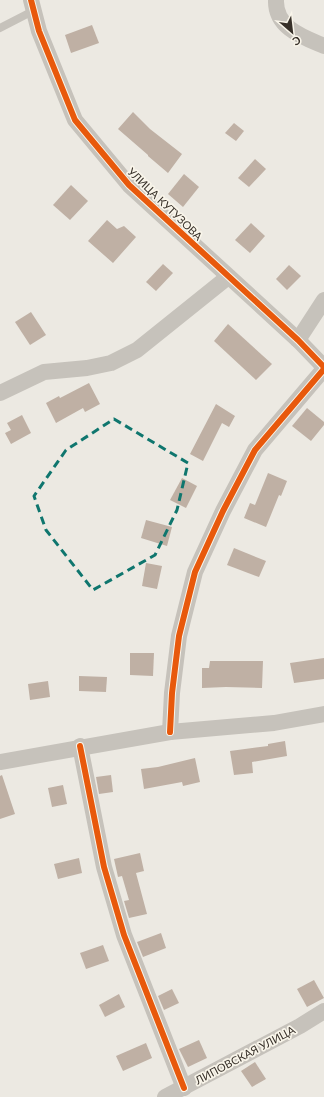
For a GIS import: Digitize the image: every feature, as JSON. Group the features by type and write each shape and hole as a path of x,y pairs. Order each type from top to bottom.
{"street":[{"path":"276,0 276,9 282,22 296,34 324,46"},
{"name":"УЛИЦА КУТУЗОВА","path":"32,6 75,120 129,185 298,340 324,368"},
{"path":"0,393 44,372 87,368 111,363 137,350 228,277"},
{"path":"298,340 324,300"},
{"path":"170,732 172,692 179,636 195,572 223,511 255,450 324,368"},
{"path":"0,762 80,746 170,732 274,723 324,714"},
{"path":"80,746 104,867 124,934 184,1088"},
{"name":"ЛИПОВСКАЯ УЛИЦА","path":"165,1097 300,1026 324,1011"}],"lane":[{"path":"0,28 32,6"}],"highlighted area":[{"path":"114,419 188,463 177,510 155,555 93,590 46,530 34,496 66,450"}],"building":[{"path":"92,25 99,43 71,53 65,35"},
{"path":"133,112 150,129 182,154 168,173 118,129"},
{"path":"234,123 244,131 236,141 225,133"},
{"path":"255,159 266,169 249,187 238,178"},
{"path":"184,174 199,187 183,207 168,194"},
{"path":"71,185 88,201 70,220 53,205"},
{"path":"107,220 117,229 124,226 136,237 113,263 88,241"},
{"path":"251,223 265,236 250,253 235,240"},
{"path":"163,264 173,273 156,291 146,282"},
{"path":"289,265 301,276 287,290 276,279"},
{"path":"31,312 46,335 30,345 15,322"},
{"path":"228,324 272,364 256,380 214,341"},
{"path":"89,383 100,404 85,412 83,408 56,423 46,403 59,396 60,398"},
{"path":"216,404 235,416 229,427 222,423 203,461 190,454"},
{"path":"307,408 324,422 324,425 311,441 292,426"},
{"path":"22,415 31,433 11,444 5,433 11,430 7,423"},
{"path":"268,473 287,481 281,496 279,495 266,527 244,518 250,503 255,505"},
{"path":"182,478 197,486 186,508 170,500"},
{"path":"146,520 172,527 167,546 141,538"},
{"path":"234,548 266,561 259,577 227,565"},
{"path":"146,563 162,566 157,589 142,586"},
{"path":"130,653 154,653 153,676 130,675"},
{"path":"324,658 324,679 294,683 290,663"},
{"path":"210,661 263,661 262,688 202,688 202,668 209,668"},
{"path":"79,676 107,677 106,692 79,691"},
{"path":"48,681 50,697 30,700 28,684"},
{"path":"285,741 287,756 252,762 253,773 234,775 230,751 268,746 268,744"},
{"path":"195,758 200,782 183,786 182,782 144,789 141,769 158,767"},
{"path":"2,775 15,814 0,819 0,776"},
{"path":"111,775 113,792 99,794 96,777"},
{"path":"63,785 67,804 52,807 48,788"},
{"path":"140,853 144,871 136,873 147,914 129,918 124,901 129,900 122,876 118,877 114,859"},
{"path":"79,858 82,873 58,879 54,864"},
{"path":"161,933 166,948 143,957 137,942"},
{"path":"103,945 109,961 86,969 80,953"},
{"path":"314,980 324,998 307,1007 297,989"},
{"path":"172,989 179,1003 164,1010 158,996"},
{"path":"119,994 125,1007 105,1017 99,1005"},
{"path":"199,1040 207,1058 188,1067 179,1049"},
{"path":"146,1043 152,1058 123,1071 116,1056"},
{"path":"255,1062 266,1079 252,1087 241,1071"}],"cycle path":[{"path":"31,0 39,31 75,120 129,185 298,340 324,367"},
{"path":"170,732 172,693 179,636 195,572 223,511 255,450 324,369"},
{"path":"80,746 104,867 124,935 184,1088"}]}
